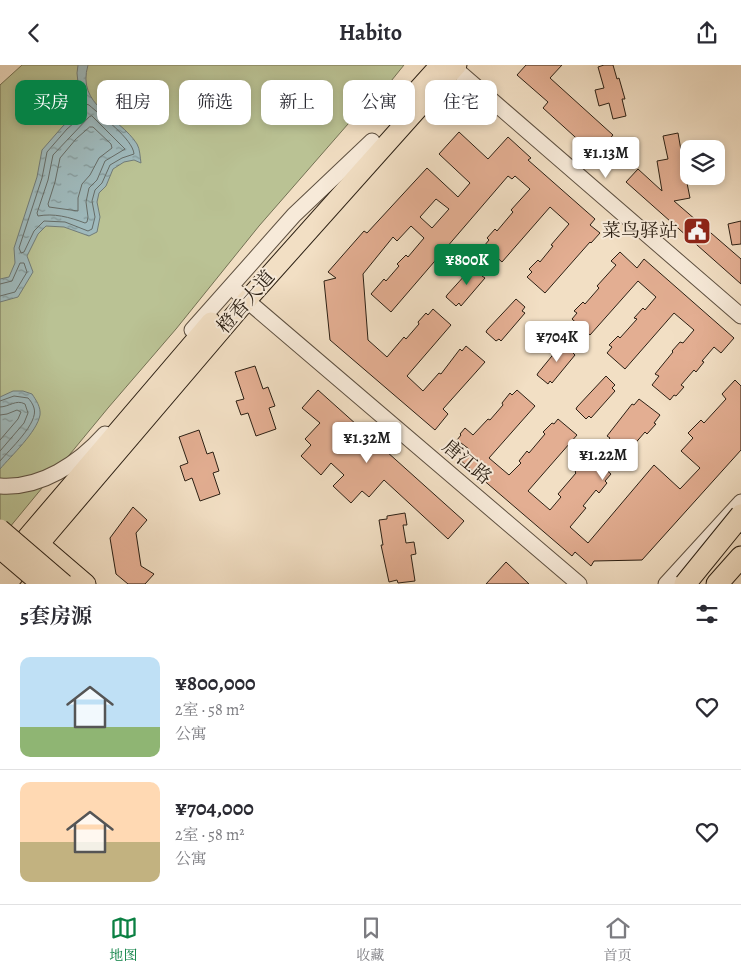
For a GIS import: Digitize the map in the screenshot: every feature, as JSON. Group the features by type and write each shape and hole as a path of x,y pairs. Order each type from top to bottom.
{"highway":[{"path":"685,584 738,523"},
{"path":"692,584 738,523"},
{"path":"717,584 741,557"}],"main road":[{"name":"橙香大道","path":"9,571 34,539 372,141 450,66"},
{"name":"橙香大道","path":"242,296 450,66"},
{"path":"679,584 738,523"},
{"path":"0,529 64,584"},
{"path":"34,539 86,584"},
{"path":"9,571 41,584"},
{"path":"729,584 741,571"}],"street":[{"path":"450,66 741,316"},
{"path":"0,486 18,486 50,476 75,462 96,443 220,297 294,215 372,141"},
{"name":"唐江路","path":"242,296 580,584"},
{"path":"666,584 741,502"}],"green space":[{"path":"22,65 404,65 392,80 343,80 343,125 347,125 259,226 176,329 0,539 0,85"}],"water":[{"path":"78,65 88,65 86,80 78,80"},
{"path":"87,85 93,101 97,105 97,125 119,125 137,144 141,163 134,160 124,162 113,169 106,186 99,193 97,202 100,217 97,232 89,236 64,227 46,226 38,234 27,256 33,272 18,297 0,302 0,279 9,277 15,263 14,248 37,177 42,150 63,126 87,125"},
{"path":"13,391 23,391 32,394 39,406 40,415 29,436 0,469 0,397"}],"building":[{"path":"526,65 562,65 550,78 613,135 595,155 543,108 548,102 517,75"},
{"path":"613,65 617,79 619,78 625,99 622,99 626,116 613,119 609,103 599,106 595,90 604,88 598,67"},
{"path":"459,132 488,159 508,137 531,158 528,160 595,219 590,225 600,233 545,293 527,277 532,272 529,269 538,260 540,262 553,246 551,245 569,224 550,207 502,262 484,246 489,240 487,238 495,229 497,231 513,212 511,210 530,189 515,176 512,179 508,176 391,312 371,294 384,279 386,281 399,266 397,264 406,255 408,257 424,238 411,226 397,241 393,237 363,274 368,340 387,357 404,337 406,339 426,313 428,315 433,309 451,325 407,376 423,391 439,373 441,374 460,349 462,351 466,346 485,362 443,409 448,414 435,430 330,340 324,281 336,278 328,272 364,231 367,233 427,168 458,197 470,183 439,154","holes":["436,199 449,209 432,228 420,217"]},
{"path":"678,133 680,144 680,185 687,185 690,198 674,201 741,259 741,284 626,182 638,169 662,191 657,161 668,159 663,136"},
{"path":"741,221 741,244 732,245 728,224"},
{"path":"620,252 637,268 644,259 734,338 721,353 714,347 702,361 704,362 696,372 694,370 681,385 684,387 670,400 652,385 659,376 655,374 672,351 680,342 683,343 694,330 674,313 625,369 607,353 612,347 609,345 618,336 620,338 637,319 634,318 643,308 645,310 656,297 638,281 590,335 572,319 577,313 574,311 583,302 585,304 599,288 597,286 616,265 611,261"},
{"path":"476,263 485,272 482,276 485,278 461,306 459,303 456,306 446,297"},
{"path":"516,299 525,307 522,311 525,313 501,341 499,339 496,341 486,332"},
{"path":"565,340 575,349 572,352 575,355 552,383 550,381 548,384 537,375"},
{"path":"255,366 263,389 268,387 275,406 269,408 276,429 256,436 248,413 241,415 236,401 244,399 235,372"},
{"path":"606,376 615,385 612,388 615,391 591,418 589,416 586,419 576,409"},
{"path":"735,380 741,386 741,450 642,560 594,561 591,566 575,552 572,556 460,460 469,449 457,440 460,434 465,428 473,435 488,419 490,420 503,405 502,403 510,393 512,395 517,390 535,406 489,458 509,475 521,463 519,461 527,451 529,453 545,434 543,432 558,419 577,435 528,491 550,510 561,497 558,494 575,472 583,462 585,464 591,457 611,474 599,493 596,490 583,506 586,508 570,527 588,543 654,465 680,489 700,468 681,451 693,438 688,433 701,420 704,423 726,399 722,394"},
{"path":"318,390 464,521 448,539 384,480 369,497 362,491 351,503 333,486 344,475 331,463 321,475 301,456 311,445 305,439 320,423 302,408"},
{"path":"639,399 660,415 654,423 656,424 647,434 645,432 632,447 635,449 628,458 626,457 621,462 603,447 610,438 607,436 632,404 634,405"},
{"path":"199,430 207,454 213,452 219,471 213,473 220,494 200,501 192,478 185,481 180,466 188,463 179,437"},
{"path":"133,507 147,520 136,533 141,566 154,574 145,584 128,584 116,574 110,538"},
{"path":"405,513 407,525 403,525 406,543 414,542 416,554 411,555 415,581 398,583 397,580 389,582 381,545 383,545 379,520 387,519 387,516"},
{"path":"506,562 529,584 486,584"}],"place":[{"name":"菜鸟驿站","path":"697,231"}]}
